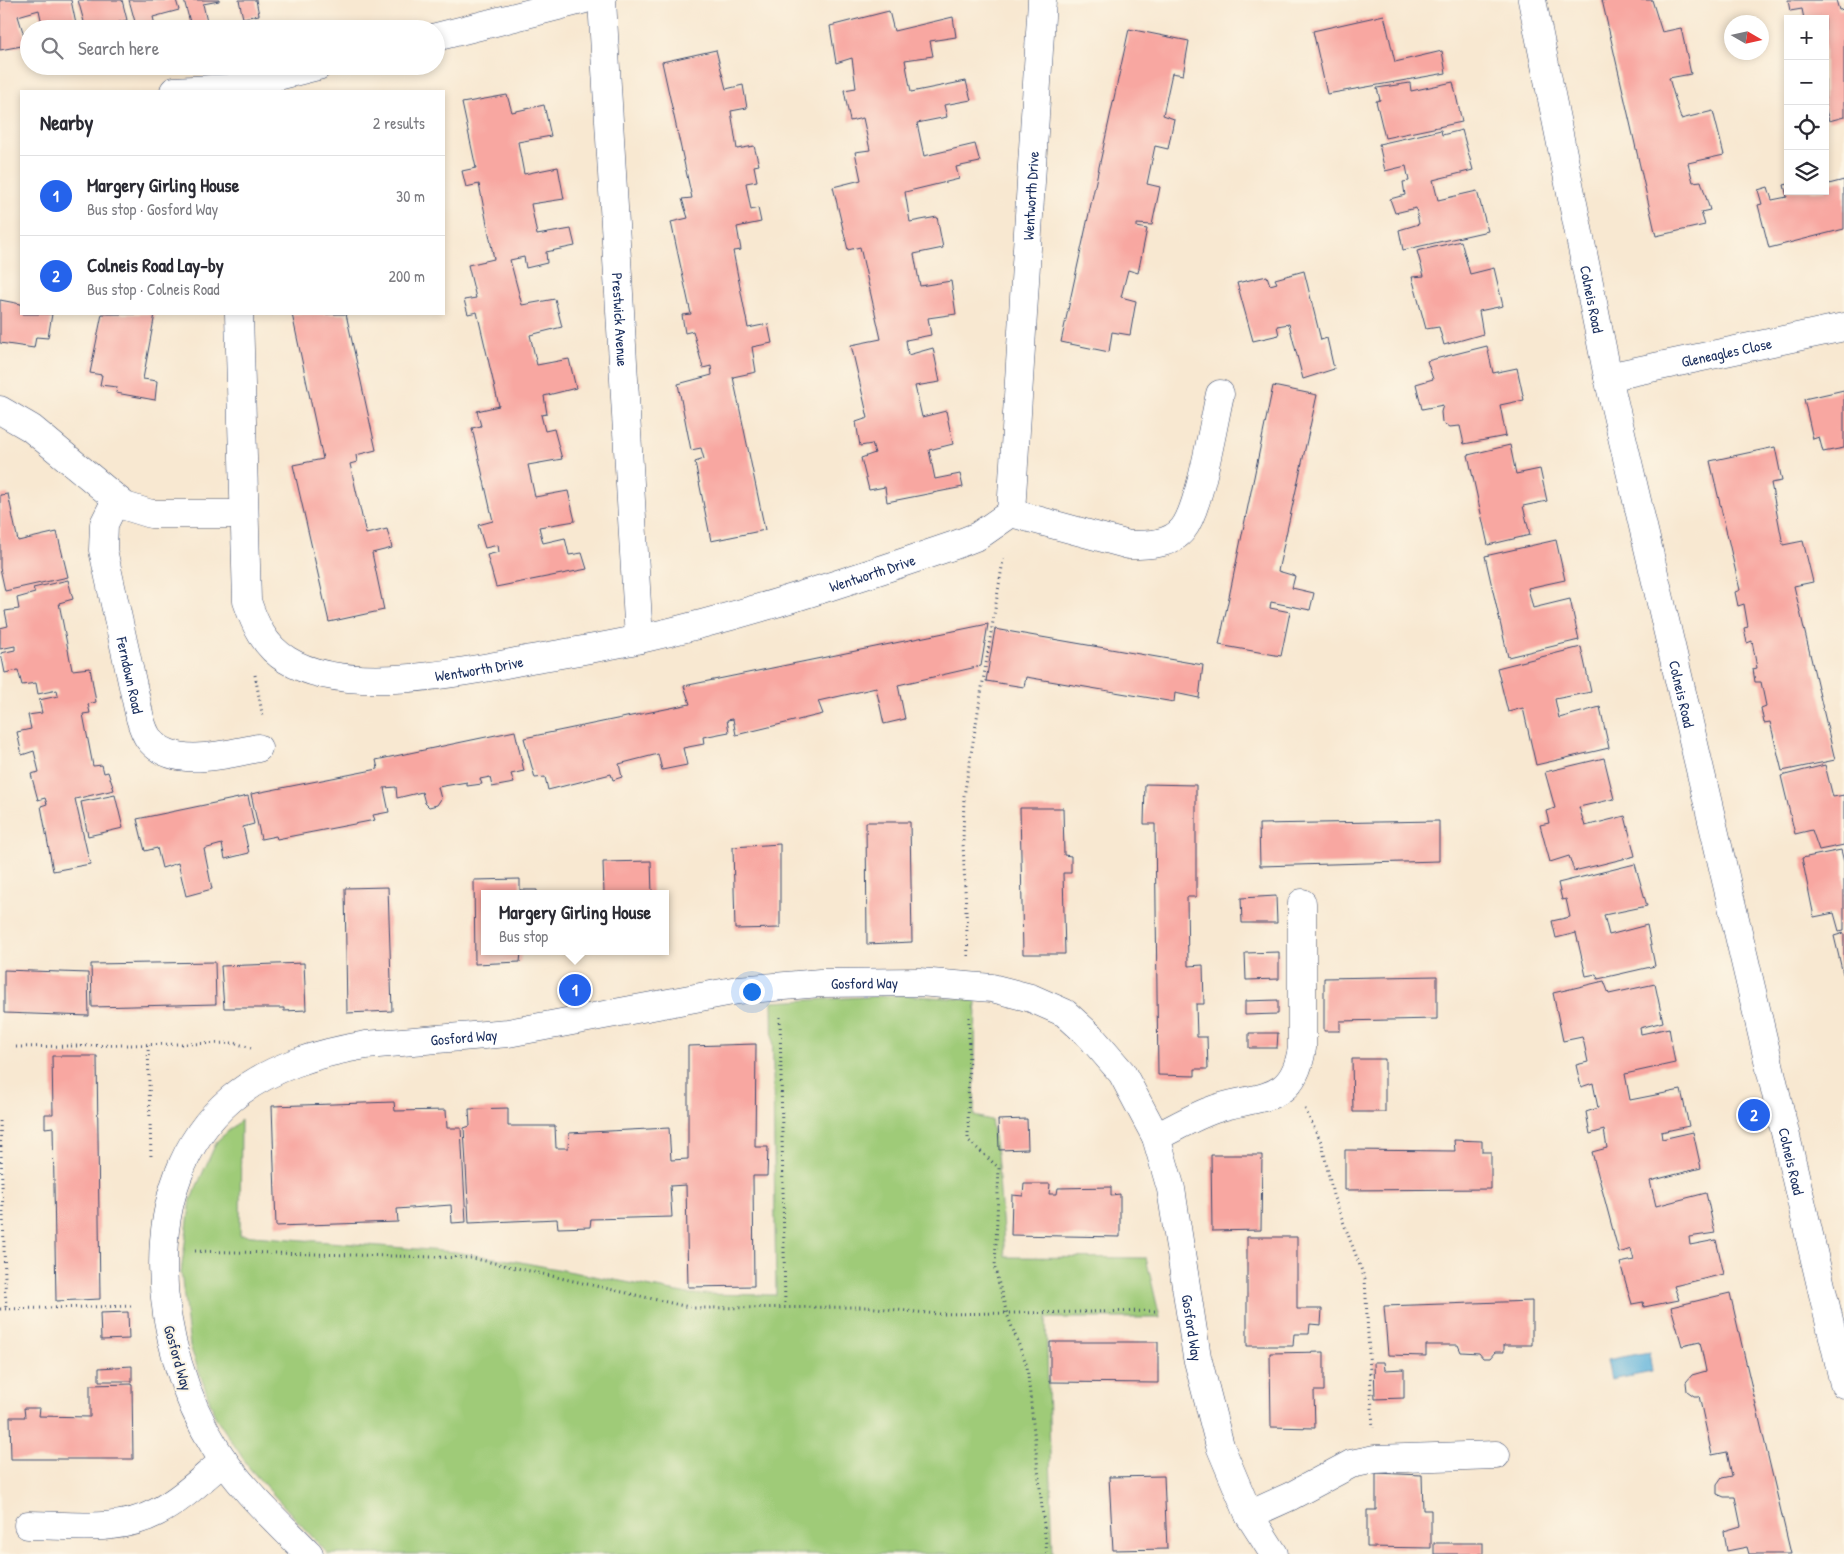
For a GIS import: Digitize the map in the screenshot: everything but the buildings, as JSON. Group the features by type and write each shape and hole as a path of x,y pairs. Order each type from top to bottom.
{"street":[{"path":"445,35 582,0"},
{"name":"Prestwick Avenue","path":"602,0 639,639"},
{"name":"Wentworth Drive","path":"239,315 243,514 247,602 260,634 287,660 329,674 382,681 491,667 639,639 755,609 978,536 1011,513 1042,0"},
{"name":"Colneis Road","path":"1532,0 1608,377 1844,1384"},
{"path":"230,90 285,75"},
{"name":"Gleneagles Close","path":"1608,377 1844,327"},
{"path":"1011,513 1129,545 1149,545 1168,540 1182,530 1193,512 1220,394"},
{"path":"0,410 50,443 116,500 139,512 151,514 243,514"},
{"name":"Ferndown Road","path":"116,500 104,524 103,550 140,718 148,738 155,746 166,751 197,759 258,748"},
{"path":"1156,1137 1214,1109 1271,1096 1291,1081 1300,1059 1302,1048 1302,902"},
{"name":"Gosford Way","path":"309,1554 260,1504 224,1461 205,1431 184,1386 171,1343 165,1306 164,1250 173,1194 186,1157 205,1125 232,1098 253,1084 294,1062 366,1045 508,1033 671,1002 780,985 874,981 969,985 1012,992 1065,1013 1090,1036 1122,1073 1156,1137 1171,1190 1198,1357 1220,1446 1249,1515 1274,1554"},
{"path":"1249,1515 1291,1496 1351,1464 1375,1459 1496,1455"},
{"path":"28,1525 102,1526 139,1520 158,1512 224,1461"}],"path":[{"path":"1011,513 964,796 963,842 969,985 968,1140 1000,1168 996,1269 1007,1314 1027,1366 1047,1554"},
{"path":"258,748 268,745 253,669 287,660"},
{"path":"780,985 785,1307"},
{"path":"16,1047 235,1043 294,1062"},
{"path":"148,1045 151,1163 173,1194"},
{"path":"1291,1081 1322,1144 1333,1194 1365,1279 1375,1459"},
{"path":"0,1121 6,1309"},
{"path":"164,1250 472,1258 693,1308 866,1307 938,1314 1191,1310"},
{"path":"0,1309 165,1306"}],"green space":[{"path":"901,995 976,1000 974,1116 991,1120 997,1154 1005,1257 1146,1258 1160,1318 1046,1318 1053,1554 328,1554 250,1469 215,1416 190,1346 181,1272 191,1199 217,1141 241,1120 240,1235 455,1252 515,1261 688,1294 776,1295 772,1002"}],"water":[{"path":"1649,1352 1652,1372 1611,1380 1607,1360"}],"place":[{"name":"Margery Girling House","path":"575,990"},
{"name":"Colneis Road Lay-by","path":"1754,1115"}]}
